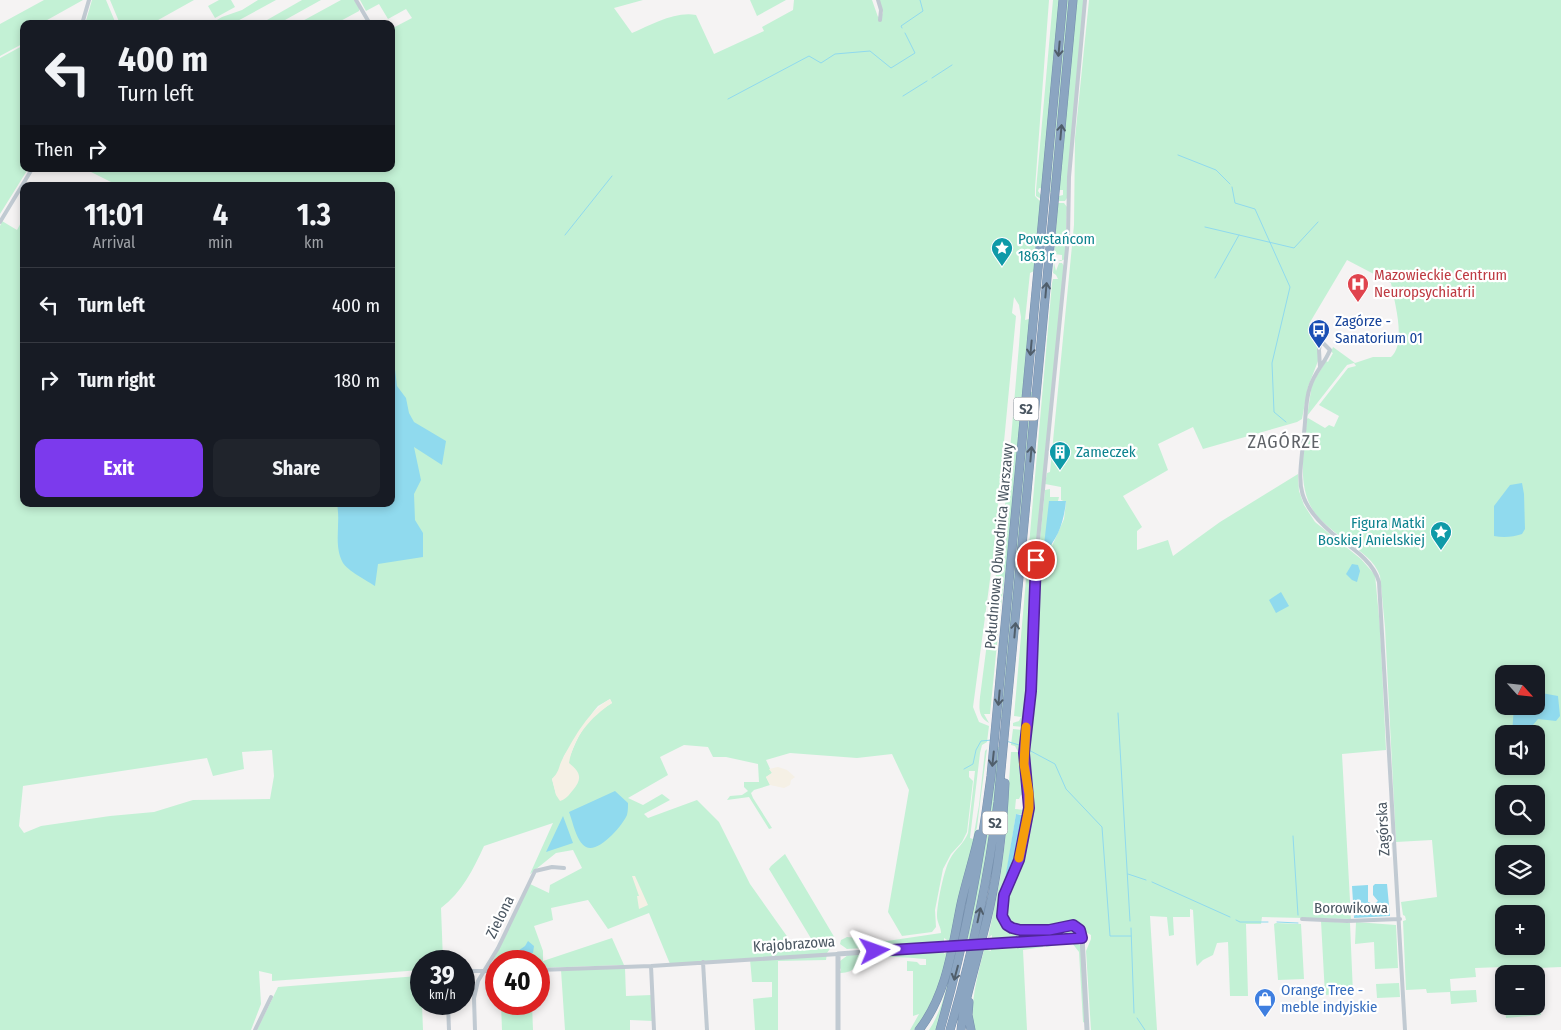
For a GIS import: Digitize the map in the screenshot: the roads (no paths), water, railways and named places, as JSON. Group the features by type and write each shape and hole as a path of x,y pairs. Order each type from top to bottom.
{"highway":[{"name":"Południowa Obwodnica Warszawy","path":"940,1030 969,916 982,846 991,776 1063,0"},
{"name":"Południowa Obwodnica Warszawy","path":"950,1030 986,877 1004,748 1073,0"},
{"path":"961,1030 962,1014 990,904 997,867 1004,812 1004,748"},
{"path":"926,1030 937,1009 943,991 991,776"},
{"path":"919,1030 938,998 950,956"},
{"path":"971,983 968,1015 971,1030"}],"street":[{"path":"83,20 89,0"},
{"path":"356,0 368,20"},
{"path":"878,0 881,10 880,20"},
{"path":"1085,0 1069,177 1068,238 1036,560 1031,691 1024,753 1029,808 1019,860 1006,889 1002,913 1005,923 1012,928 1046,930 1073,925 1080,930 1087,1030"},
{"path":"0,222 20,189"},
{"path":"1323,343 1330,350 1320,367 1319,350 1320,344 1323,343"},
{"name":"Zagórska","path":"1320,367 1308,394 1300,480 1302,496 1307,507 1315,516 1374,568 1379,582 1405,1030"},
{"name":"Zielona","path":"496,950 535,871 552,867 564,868"},
{"name":"Borowikowa","path":"1302,918 1347,921 1400,919"},
{"name":"Krajobrazowa","path":"550,970 650,966 1082,938"},
{"path":"838,954 838,1030"},
{"path":"703,962 707,1030"},
{"path":"650,966 654,1030"},
{"path":"475,971 485,972"},
{"name":"Zielona","path":"475,1030 475,991 478,981 485,972"},
{"path":"255,1030 271,996"},
{"path":"448,1015 449,1030"}],"water":[{"path":"395,369 397,386 406,398 409,413 414,422 446,441 442,465 414,447 421,480 414,494 415,520 423,533 423,557 378,564 375,586 343,563 338,549 337,507 395,507"},
{"path":"1522,483 1525,529 1522,534 1515,536 1494,536 1494,506 1510,485"},
{"path":"1049,501 1066,501 1064,516 1059,530 1053,543 1043,554"},
{"path":"1352,564 1358,565 1360,571 1357,582 1346,574"},
{"path":"1281,592 1289,606 1276,613 1269,600"},
{"path":"1545,694 1558,696 1560,716 1556,721 1538,719 1533,725 1513,725 1513,715 1545,715"},
{"path":"615,791 628,803 627,815 621,825 603,843 591,848 586,847 577,836 569,812"},
{"path":"1016,814 1024,817 1013,865 1005,879"},
{"path":"563,816 573,843 546,852"},
{"path":"1375,884 1387,884 1390,916 1354,918 1352,886 1368,885 1368,902 1374,904 1378,901 1373,895 1373,886"},
{"path":"528,941 534,946 533,950 519,950"}],"waterway":[{"path":"902,28 901,26 923,11 920,0"},
{"path":"728,99 809,56 821,63 835,54 870,51 891,68 915,53 905,33"},
{"path":"932,78 952,65"},
{"path":"903,96 927,81"},
{"path":"1178,155 1216,170 1230,184"},
{"path":"565,235 612,176"},
{"path":"1232,187 1235,203 1255,209 1290,287 1272,363 1274,412 1286,422"},
{"path":"1205,227 1294,248 1318,222"},
{"path":"1215,278 1239,235"},
{"path":"1118,713 1130,921"},
{"path":"964,769 973,764 976,750 981,741 992,740"},
{"path":"1006,741 1019,745"},
{"path":"1027,749 1055,764 1066,789 1102,827 1110,936 1131,936"},
{"path":"1293,836 1298,915"},
{"path":"1128,874 1146,880"},
{"path":"1152,882 1230,917"},
{"path":"1236,920 1240,922 1268,922"},
{"path":"1277,922 1298,923"},
{"path":"1131,928 1134,1013"},
{"path":"1137,1018 1145,1030"}],"place":[{"name":"Powstańcom 1863 r.","path":"1002,267"},
{"name":"Mazowieckie Centrum Neuropsychiatrii","path":"1358,303"},
{"name":"Zagórze - Sanatorium 01","path":"1319,349"},
{"name":"Zameczek","path":"1060,471"},
{"name":"Figura Matki Boskiej Anielskiej","path":"1441,551"},
{"name":"Orange Tree - meble indyjskie","path":"1265,1018"}],"district":[{"name":"ZAGÓRZE","path":"1284,442"}]}
